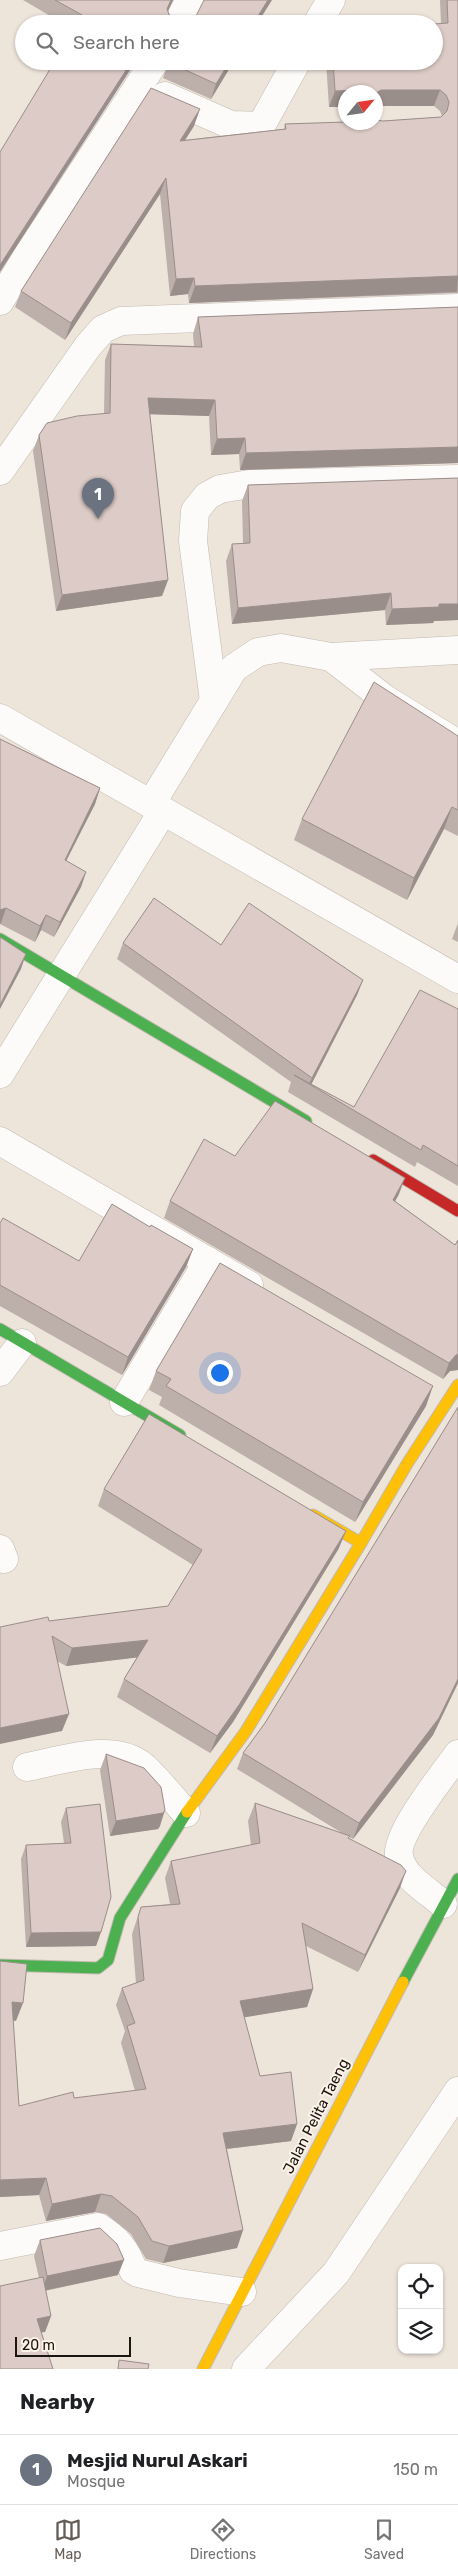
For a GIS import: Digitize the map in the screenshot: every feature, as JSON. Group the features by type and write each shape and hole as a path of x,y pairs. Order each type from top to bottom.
{"street":[{"path":"182,15 190,0"},
{"path":"322,15 330,0"},
{"path":"0,301 26,258 149,70"},
{"path":"261,126 292,70"},
{"path":"140,85 232,124 261,126 291,124"},
{"path":"0,471 88,346 103,329 121,321 458,308"},
{"path":"214,701 193,541 194,511 207,496 220,489 249,484 458,479"},
{"path":"0,1074 60,975 157,807 214,701 234,668 258,652 288,648 331,657 458,650"},
{"path":"331,657 385,699 458,744"},
{"path":"0,718 458,979"},
{"path":"0,939 314,1125"},
{"path":"0,1141 268,1296"},
{"path":"365,1155 458,1210"},
{"path":"124,1402 208,1261"},
{"path":"0,1372 11,1336 192,1442"},
{"path":"0,1965 98,1968 108,1960 120,1918 186,1814 246,1731 407,1464 455,1398 422,1386"},
{"path":"302,1508 361,1543"},
{"path":"27,1767 97,1754 121,1757 142,1766 186,1814"},
{"path":"443,1904 412,1879 399,1857 399,1848 413,1818 458,1754"},
{"name":"Jalan Pelita Taeng","path":"203,2369 443,1904 458,1879"},
{"path":"246,2369 336,2273 458,2090"},
{"path":"0,2246 98,2227 112,2235 128,2255 132,2270 138,2273 179,2283 242,2292"}],"building":[{"path":"55,0 171,0 167,9 169,15 82,15"},
{"path":"204,0 268,0 259,15 196,15"},
{"path":"447,0 458,0 458,276 195,286 194,278 176,279 166,178 71,323 21,291 151,88 200,109 180,141 286,129 285,124 338,122 338,130 383,130 383,121 441,117 447,111 449,102 446,95 440,90 383,90 383,85 338,85 338,91 335,91 334,70 443,70 443,23 448,23"},
{"path":"50,70 126,70 0,265 0,152"},
{"path":"185,70 225,70 216,84"},
{"path":"458,307 458,447 246,453 245,438 217,439 215,400 148,398 168,580 62,595 39,435 47,423 77,416 110,413 111,344 202,347 198,317"},
{"path":"458,478 458,604 439,604 439,607 392,609 391,593 238,608 232,544 250,543 248,485"},
{"path":"374,682 458,736 458,810 452,807 414,878 302,819"},
{"path":"0,739 100,788 65,860 86,872 60,922 46,915 40,926 6,908 0,910"},
{"path":"154,898 221,945 249,903 363,980 312,1078 123,943"},
{"path":"0,937 26,954 0,1005"},
{"path":"420,990 458,1009 458,1166 423,1145 421,1150 294,1075 354,1107"},
{"path":"275,1101 405,1178 393,1200 455,1245 458,1240 458,1354 449,1363 170,1201 204,1139 235,1156"},
{"path":"112,1204 150,1227 151,1225 193,1249 128,1357 0,1285 0,1223 3,1218 79,1261"},
{"path":"220,1263 433,1386 363,1502 166,1386 171,1379 156,1371"},
{"path":"458,1407 458,1679 439,1718 359,1823 243,1753 265,1723"},
{"path":"149,1414 346,1531 239,1705 217,1736 124,1679 148,1640 72,1648 52,1636 69,1714 0,1728 0,1627 48,1617 49,1621 168,1606 202,1550 104,1489"},
{"path":"106,1754 144,1768 161,1787 165,1810 163,1813 116,1821"},
{"path":"255,1803 350,1836 348,1838 401,1865 406,1871 365,1955 302,1923 313,1989 240,2001 260,2076 291,2072 297,2124 223,2133 243,2230 169,2246 152,2241 138,2217 112,2196 101,2194 52,2204 46,2178 0,2180 0,1961 27,1964 23,2003 12,2002 19,2106 73,2092 74,2098 146,2089 127,2026 135,2023 122,1988 144,1980 138,1917 141,1907 180,1904 171,1861 260,1843"},
{"path":"100,1804 111,1897 101,1932 31,1933 26,1845 71,1843 66,1808"},
{"path":"100,2228 117,2244 124,2260 47,2276 40,2240"},
{"path":"43,2277 51,2316 37,2319 53,2369 0,2369 0,2286"},
{"path":"119,2360 149,2364 148,2369 118,2369"}],"traffic: fast":[{"path":"0,939 306,1121"},
{"path":"0,1329 180,1435"},
{"path":"0,1965 98,1968 108,1960 120,1918 187,1812"},
{"path":"403,1982 458,1879"}],"traffic: slow":[{"path":"313,1515 361,1543 407,1464 458,1385"},
{"path":"187,1812 246,1731 361,1543"},
{"path":"203,2369 403,1982"}],"traffic: jam":[{"path":"373,1160 458,1211"}],"place":[{"name":"Mesjid Nurul Askari","path":"98,519"}]}
